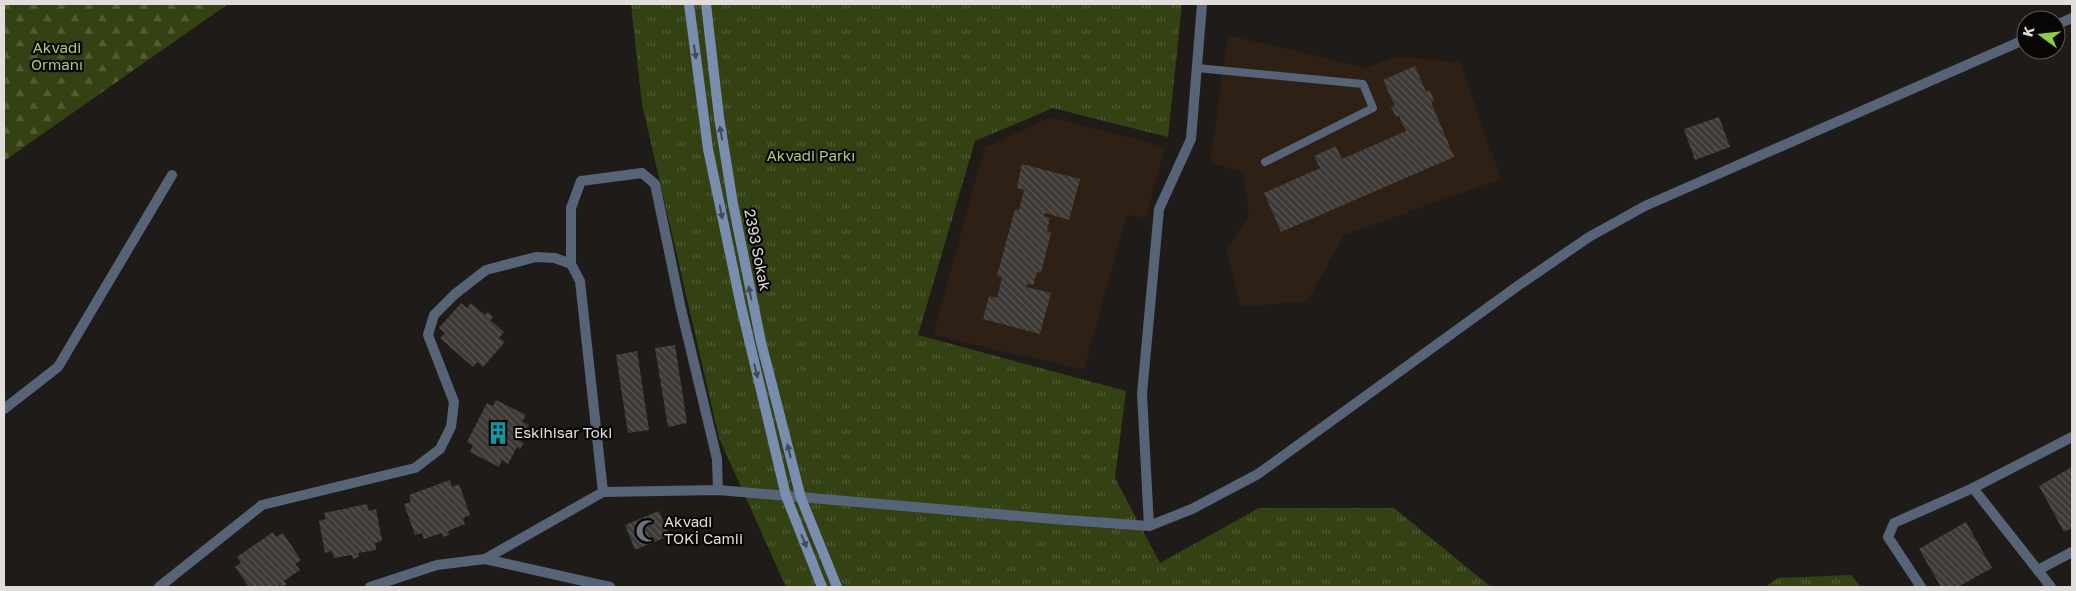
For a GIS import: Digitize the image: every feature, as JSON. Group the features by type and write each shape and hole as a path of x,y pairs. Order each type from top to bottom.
{"main road":[{"name":"2393 Sokak","path":"689,4 708,149 743,315 786,496 822,587"},
{"name":"2393 Sokak","path":"706,4 719,117 746,276 801,498 837,587"}],"street":[{"path":"1149,526 1142,394 1159,209 1191,139 1202,4"},
{"path":"485,558 603,492 718,490 1149,526 1192,509 1258,474 1519,285 1589,237 1621,219 1645,206 2016,43"},
{"path":"603,492 582,290 580,281 571,264 571,208 581,181 642,172 655,184 681,309 717,459 718,490"},
{"path":"4,409 58,367 172,175"},
{"path":"159,587 262,505 415,468 440,448 451,427 454,402 428,335 434,315 455,294 486,270 536,257 555,258 571,264"},
{"path":"1921,587 1888,537 1894,523 1973,488 2072,437"},
{"path":"1973,488 2051,587"},
{"path":"2038,570 2072,552"},
{"path":"370,587 437,564 485,558 610,587"}],"lane":[{"path":"1197,68 1363,84 1373,108 1265,162"}],"shaded area":[{"path":"1228,35 1366,68 1394,57 1460,62 1501,179 1344,235 1308,301 1241,307 1226,249 1249,216 1243,173 1210,162"},
{"path":"1050,117 1165,147 1146,218 1127,215 1084,370 933,335 984,148"}],"green space":[{"name":"Akvadi Ormanı","path":"4,4 228,4 4,161"},
{"name":"Akvadi Parkı","path":"631,4 1182,4 1168,137 1053,108 975,141 918,335 1126,391 1115,478 1160,563 1259,508 1394,508 1491,587 786,587 719,438 642,104"},
{"path":"1851,575 1861,587 1765,587 1778,578"}],"building":[{"path":"1415,66 1426,92 1430,90 1434,101 1431,102 1454,157 1281,232 1264,193 1320,168 1314,156 1336,146 1342,159 1406,131 1399,116 1396,117 1391,107 1395,106 1383,80"},
{"path":"1719,117 1730,147 1695,160 1684,129"},
{"path":"1022,164 1080,179 1069,220 1045,213 1044,216 1050,218 1047,231 1051,233 1041,273 1037,272 1033,285 1027,284 1026,287 1051,293 1040,334 983,319 989,296 997,298 1002,277 997,276 1015,209 1019,210 1024,190 1017,188"},
{"path":"461,303 467,308 471,303 485,315 488,312 493,317 490,320 504,332 499,338 505,342 483,367 477,362 473,367 440,338 445,333 439,328"},
{"path":"675,345 687,423 668,427 655,348"},
{"path":"637,351 649,430 628,433 616,355"},
{"name":"Eskihisar Toki","path":"496,400 526,415 522,422 529,425 520,441 524,443 520,449 517,447 508,464 502,460 499,467 470,452 473,445 467,442 487,403 493,406"},
{"path":"2072,467 2072,528 2064,532 2039,486"},
{"path":"450,480 452,487 459,484 470,515 463,518 465,524 448,531 449,535 443,537 442,533 424,539 422,533 415,535 404,504 411,502 409,495"},
{"path":"367,504 369,511 376,509 382,541 375,543 376,550 358,553 359,557 353,559 352,555 334,558 332,551 325,553 319,521 326,519 324,513"},
{"name":"Akvadi TOKİ Camii","path":"659,511 669,536 635,550 625,525"},
{"path":"1966,522 1992,568 1958,587 1941,587 1919,549"},
{"path":"273,532 276,537 283,533 301,560 295,564 300,570 284,581 287,584 282,587 279,585 275,587 249,587 235,567 241,563 237,557"}],"place":[{"name":"Eskihisar Toki","path":"498,433"},
{"name":"Akvadi TOKİ Camii","path":"647,531"}]}
